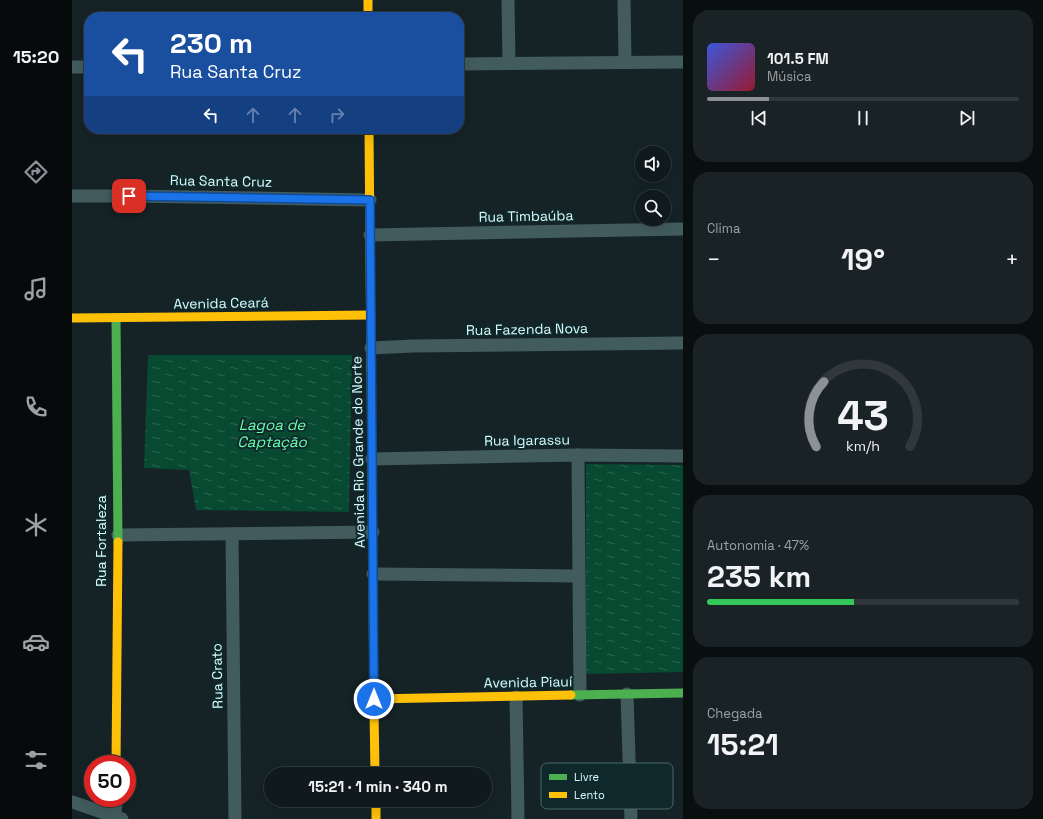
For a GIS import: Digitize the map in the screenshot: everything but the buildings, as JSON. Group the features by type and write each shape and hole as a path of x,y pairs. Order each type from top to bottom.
{"main road":[{"path":"368,0 368,12"},
{"name":"Avenida Rio Grande do Norte","path":"370,134 375,767"},
{"name":"Avenida Ceará","path":"72,318 371,315"},
{"name":"Rua Fortaleza","path":"116,318 118,535 116,755"},
{"name":"Avenida Piauí","path":"374,699 683,694"},
{"path":"376,807 376,819"}],"street":[{"path":"508,0 509,62"},
{"path":"624,0 624,61"},
{"path":"464,64 624,61 683,62"},
{"path":"72,67 84,67"},
{"name":"Rua Santa Cruz","path":"72,196 370,200"},
{"name":"Rua Timbaúba","path":"370,235 683,229"},
{"name":"Rua Fazenda Nova","path":"371,348 413,346 683,343"},
{"path":"578,455 580,695"},
{"name":"Rua Igarassu","path":"372,459 578,455 683,456"},
{"path":"118,535 373,532"},
{"name":"Rua Crato","path":"232,534 235,819"},
{"path":"373,574 579,576"},
{"path":"627,694 629,763"},
{"path":"516,697 518,819"},
{"path":"72,802 118,818 117,807"},
{"path":"631,809 631,819"}],"water":[{"name":"Lagoa de Captação","path":"148,355 352,355 349,512 196,510 189,470 144,468"},
{"path":"586,464 683,465 683,672 586,674"}],"traffic: fast":[{"path":"116,318 118,542"},
{"path":"371,371 374,710"},
{"path":"571,695 683,693"}],"traffic: slow":[{"path":"368,0 368,12"},
{"path":"369,134 371,371"},
{"path":"72,318 371,315"},
{"path":"116,755 118,542"},
{"path":"374,699 571,695"},
{"path":"374,710 375,767"},
{"path":"376,807 376,819"}],"route":[{"path":"129,196 370,200 374,699"}]}
